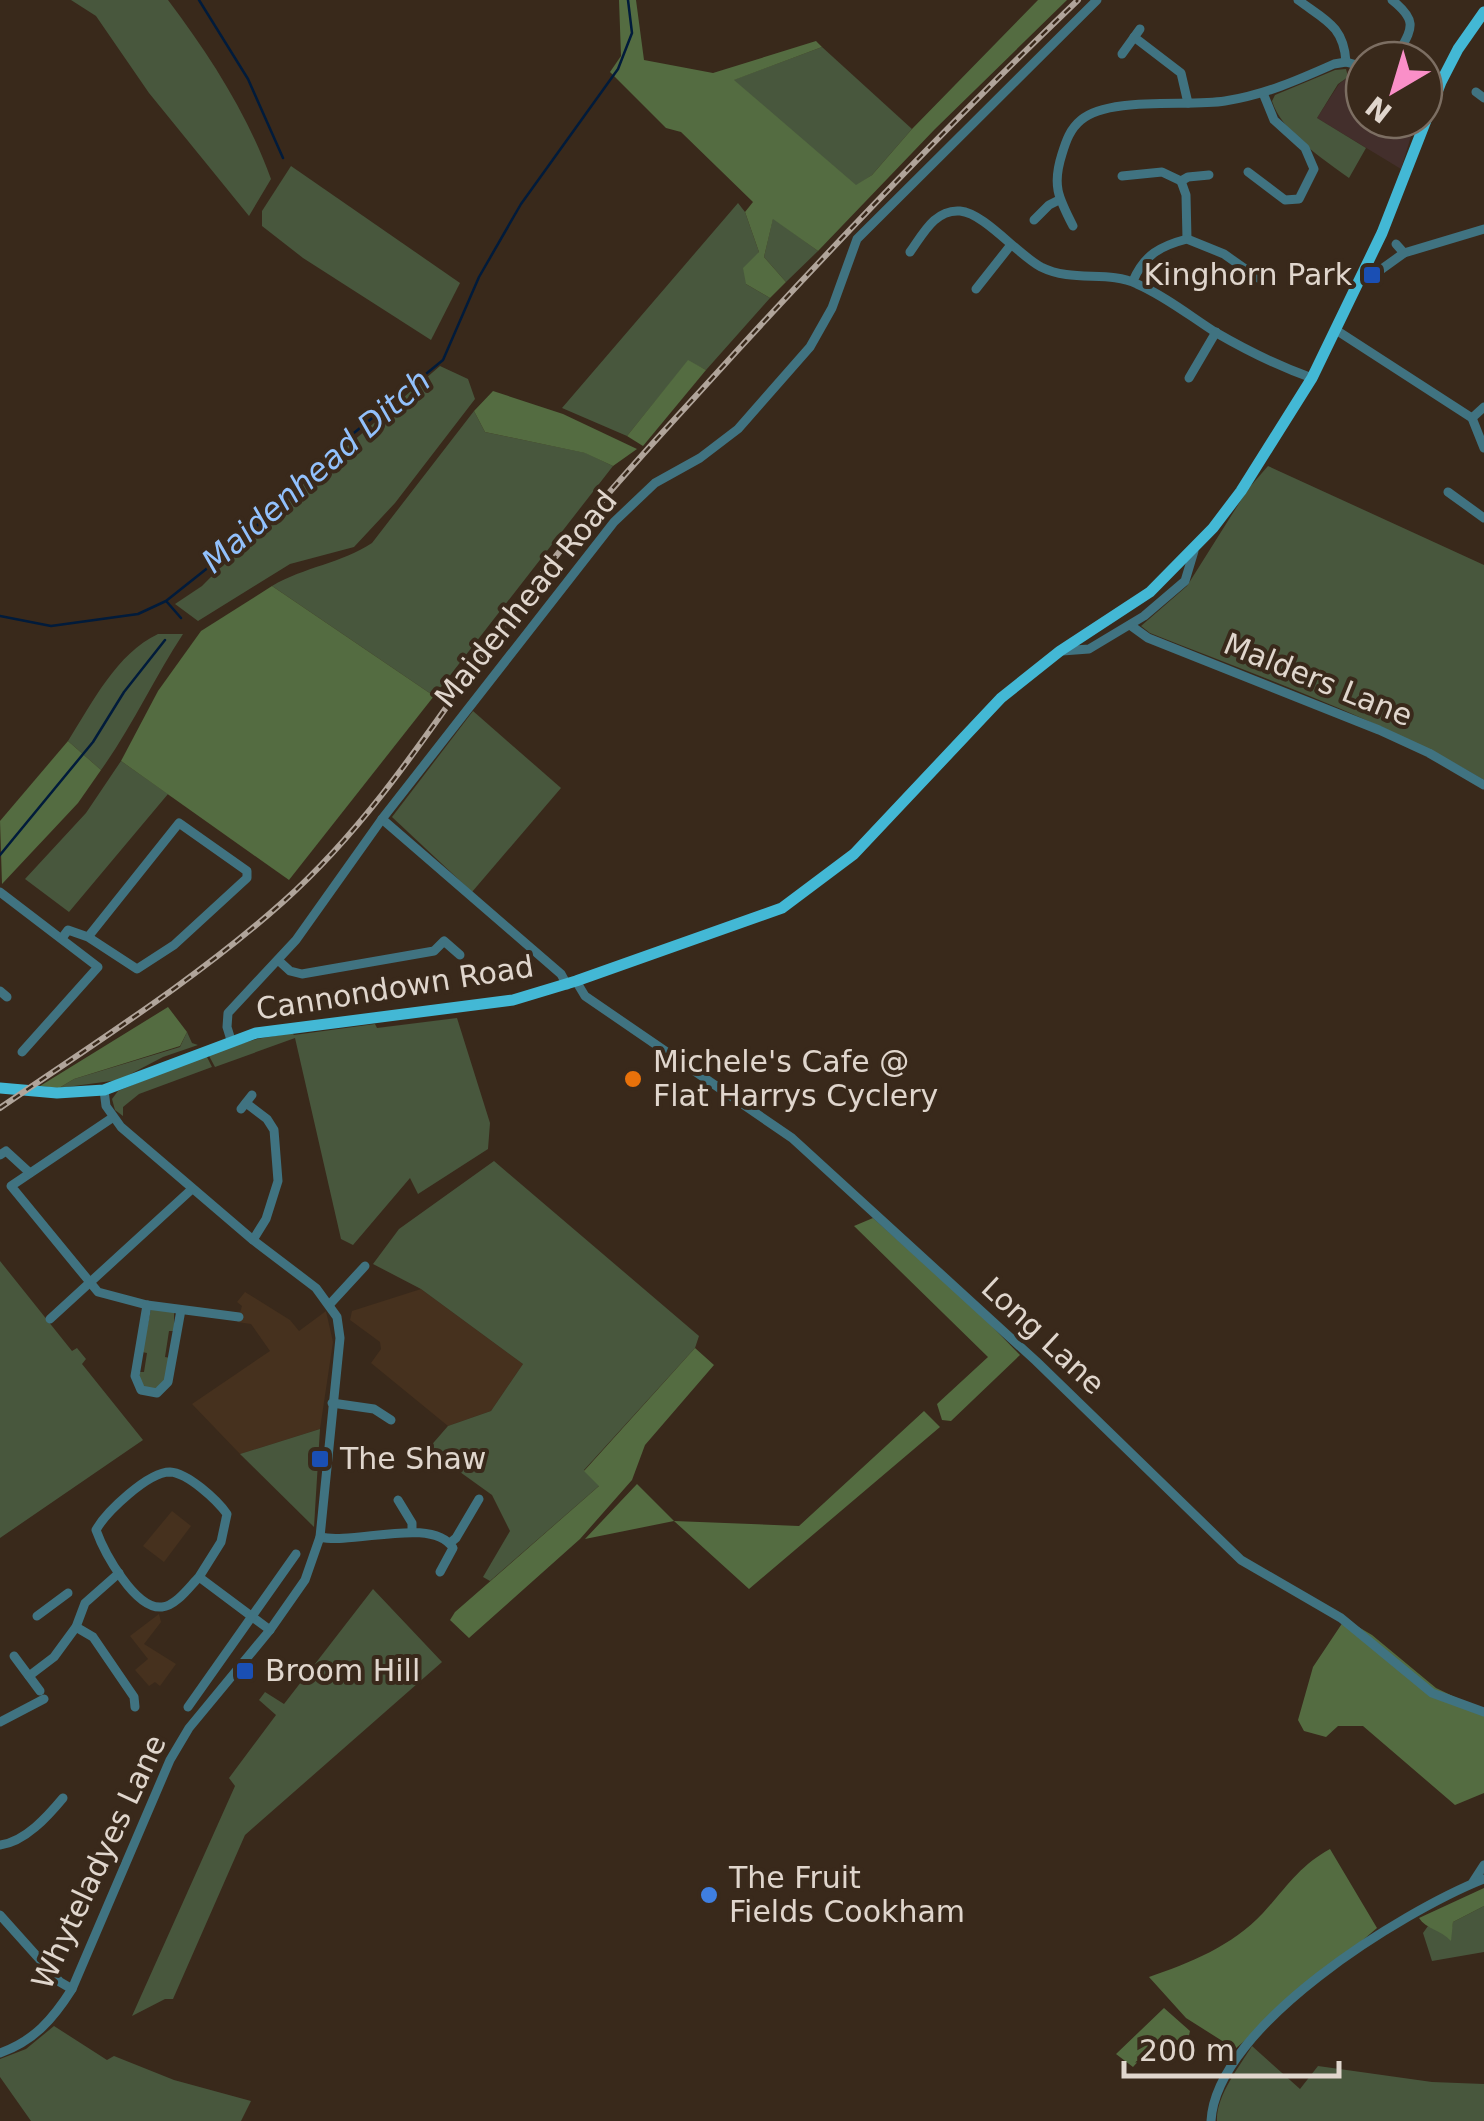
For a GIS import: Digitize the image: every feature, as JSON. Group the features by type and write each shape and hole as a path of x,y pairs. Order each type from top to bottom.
{"main road":[{"name":"Cannondown Road","path":"1444,70 1484,12"},
{"name":"Cannondown Road","path":"230,1040 295,1026 514,1000 572,983 782,908 854,854 1000,698 1060,650 1150,592 1194,550 1241,491 1312,378 1336,330 1382,232 1414,140"},
{"path":"0,1088 57,1093 104,1090 230,1040"}],"street":[{"name":"Maidenhead Road","path":"230,1040 226,1027 228,1013 304,929 382,819 614,522 656,483 700,458 738,429 810,346 832,308 857,240 1098,0"},
{"path":"1298,0 1337,28 1344,46"},
{"path":"1392,0 1410,14 1412,22 1404,40"},
{"path":"1122,54 1137,33 1180,74 1188,103"},
{"path":"1073,226 1059,200 1055,178 1068,136 1089,115 1119,108 1214,103 1264,93 1344,62"},
{"path":"1248,172 1257,186 1285,200 1301,202 1312,176 1314,163 1306,148 1274,120 1264,93"},
{"path":"1135,187 1128,175 1162,172 1182,181 1187,239"},
{"path":"1182,181 1210,175"},
{"path":"1034,220 1059,200"},
{"path":"910,252 930,223 945,212 962,210 976,216 1010,246 1044,268 1077,278 1132,281 1216,332 1284,368 1312,378"},
{"path":"1379,271 1404,253 1484,229"},
{"path":"1132,281 1151,253 1187,239 1255,272"},
{"path":"1396,244 1404,253"},
{"path":"976,289 1010,246"},
{"path":"1336,330 1472,418 1484,448"},
{"path":"1189,378 1216,332"},
{"path":"1472,418 1484,407"},
{"path":"1448,492 1484,518"},
{"path":"1060,650 1088,650 1130,625 1185,581 1194,550"},
{"name":"Malders Lane","path":"1130,625 1148,638 1396,738 1484,785"},
{"name":"Long Lane","path":"382,819 585,996 792,1138 1036,1361 1241,1560 1341,1618 1432,1693 1484,1712"},
{"path":"62,938 68,930 88,937 137,969 197,925 213,906 248,878 247,871 179,823 88,937"},
{"path":"2,893 98,968 22,1052"},
{"path":"278,960 290,971 302,974 434,951 440,937 460,954"},
{"path":"104,1090 112,1118 192,1189 316,1288 330,1304 365,1266"},
{"path":"246,1102 274,1130 278,1180 266,1219 254,1240"},
{"path":"112,1118 11,1186 91,1284 108,1297 239,1317"},
{"path":"0,1155 6,1151 30,1174"},
{"path":"50,1320 192,1189"},
{"name":"Whyteladyes Lane","path":"0,2053 36,2035 57,2013 72,1989 170,1760 189,1728 270,1630 304,1580 320,1537 340,1338 330,1304"},
{"path":"147,1305 135,1376 141,1390 150,1393 157,1393 168,1382 181,1310"},
{"path":"332,1403 374,1409 391,1420"},
{"path":"159,1475 180,1475 216,1499 227,1514 222,1542 200,1577 164,1608 151,1605 119,1574 104,1551 96,1530 102,1518 159,1475"},
{"path":"450,1542 479,1499"},
{"path":"398,1500 412,1524 412,1532"},
{"path":"320,1537 338,1541 412,1532 440,1535 453,1548 450,1560 440,1572"},
{"path":"188,1707 296,1554"},
{"path":"28,1676 54,1657 76,1627 80,1612 119,1574"},
{"path":"200,1577 270,1630"},
{"path":"38,1616 65,1596 80,1612"},
{"path":"76,1627 93,1637 134,1697 134,1707"},
{"path":"0,1722 42,1695 14,1656"},
{"path":"0,1845 9,1844 47,1818 63,1798"},
{"path":"1471,1884 1484,1865"},
{"path":"1211,2121 1216,2096 1241,2055 1318,1976 1366,1941 1484,1879"},
{"path":"0,1914 60,1982 72,1989"}],"shaded area":[{"path":"1344,80 1344,134 1317,118"},
{"path":"1353,140 1410,140 1401,169"},
{"path":"421,1289 523,1364 491,1411 448,1426 371,1363 381,1349 380,1342 350,1320 352,1311"},
{"path":"245,1292 290,1320 299,1331 326,1311 333,1342 320,1429 240,1454 192,1404 270,1351 251,1324 237,1322 242,1306 237,1302"},
{"path":"172,1511 191,1526 164,1562 143,1546"},
{"path":"159,1614 161,1622 144,1644 176,1664 160,1686 155,1682 149,1686 135,1670 148,1659 130,1636"}],"green space":[{"path":"71,0 168,0 226,86 271,179 249,216 149,93 96,16"},
{"path":"619,0 636,0 644,60 713,73 816,41 822,47 734,80 856,185 872,175 1038,0 1067,0 818,251 773,219 764,257 786,282 770,298 746,284 743,268 759,252 745,212 753,202 681,132 666,128 610,72 621,56"},
{"path":"822,47 912,129 872,175 856,186 733,80"},
{"path":"1344,69 1344,80 1317,118 1344,135 1344,140 1353,140 1366,148 1349,178 1294,134 1272,101 1275,95"},
{"path":"291,166 460,283 431,340 303,258 262,226 262,211"},
{"path":"738,203 759,252 746,284 770,298 706,370 688,361 627,436 562,408"},
{"path":"773,218 818,251 786,282 764,257"},
{"path":"688,360 706,370 643,446 627,436"},
{"path":"440,366 468,379 475,399 395,503 354,547 290,564 198,621 175,604 202,586 300,487"},
{"path":"493,391 563,414 637,449 613,466 585,453 485,432 474,411"},
{"path":"474,411 485,432 586,453 613,466 434,696 272,586 372,543"},
{"path":"1268,466 1484,565 1484,780 1362,718 1150,633 1141,626 1187,586 1248,489"},
{"path":"272,586 434,696 289,880 121,761 158,691 201,631"},
{"path":"158,634 183,634 101,770 68,741 118,666 143,642"},
{"path":"473,711 561,788 472,892 392,817"},
{"path":"68,741 101,770 78,803 2,884 0,821"},
{"path":"121,761 168,794 69,912 25,879 86,813"},
{"path":"168,1007 187,1032 180,1046 74,1079 59,1088 40,1086"},
{"path":"457,1018 490,1123 488,1149 418,1194 410,1178 353,1245 341,1239 295,1038 215,1067 208,1054 292,1033"},
{"path":"187,1032 192,1043 198,1045 163,1057 119,1080 59,1088 74,1079 180,1047"},
{"path":"206,1055 212,1067 139,1094 123,1107 123,1116 115,1110 112,1099 118,1091"},
{"path":"494,1161 699,1336 695,1348 584,1470 600,1485 490,1581 483,1577 510,1531 492,1495 428,1449 448,1426 491,1411 523,1364 421,1289 373,1264 399,1229"},
{"path":"873,1218 1020,1355 951,1421 942,1420 937,1404 988,1357 854,1226"},
{"path":"0,1261 72,1351 77,1348 86,1359 82,1364 143,1440 0,1538"},
{"path":"151,1309 174,1312 174,1331 169,1331 166,1382 151,1391 140,1383 139,1372 144,1372 147,1353 142,1352"},
{"path":"695,1348 714,1365 645,1445 632,1480 580,1539 469,1638 450,1620 455,1612 599,1486 584,1471"},
{"path":"924,1411 940,1427 749,1589 674,1521 799,1526"},
{"path":"320,1429 314,1527 240,1454"},
{"path":"637,1484 674,1521 585,1539"},
{"path":"373,1589 442,1662 245,1835 173,1999 165,1999 132,2016 235,1786 229,1778 276,1715 259,1700 265,1692 284,1704"},
{"path":"1345,1619 1372,1635 1436,1688 1484,1711 1484,1793 1455,1805 1363,1726 1338,1726 1326,1737 1304,1731 1298,1720 1313,1667"},
{"path":"1330,1849 1377,1928 1235,2049 1186,2018 1149,1977 1195,1959 1238,1935 1301,1870"},
{"path":"1484,1888 1484,1906 1453,1922 1451,1941 1419,1918"},
{"path":"1484,1906 1484,1952 1432,1961 1423,1933 1428,1926 1441,1930 1450,1939 1453,1922"},
{"path":"1164,2008 1190,2031 1187,2044 1162,2035 1133,2067 1116,2054"},
{"path":"54,2026 107,2060 114,2056 174,2080 251,2101 241,2121 31,2121 0,2077 0,2059 26,2049"},
{"path":"1252,2046 1300,2089 1318,2066 1432,2082 1484,2084 1484,2121 1217,2121 1224,2092"}],"waterway":[{"path":"199,0 248,79 283,158"},
{"name":"Maidenhead Ditch","path":"0,616 51,626 138,614 166,601 244,539 316,464 443,360 479,277 521,204 618,69 632,33 628,0"},
{"name":"Maidenhead Ditch","path":"167,602 181,618"},
{"path":"0,855 93,742 124,692 165,640"}],"railway":[{"path":"0,1108 216,957 325,861 399,773 534,585 609,492 861,218 1078,0"}],"place":[{"name":"Kinghorn Park","path":"1372,275"},
{"name":"Michele's Cafe @ Flat Harrys Cyclery","path":"633,1079"},
{"name":"The Shaw","path":"320,1459"},
{"name":"Broom Hill","path":"245,1671"},
{"name":"The Fruit Fields Cookham","path":"709,1895"}]}
